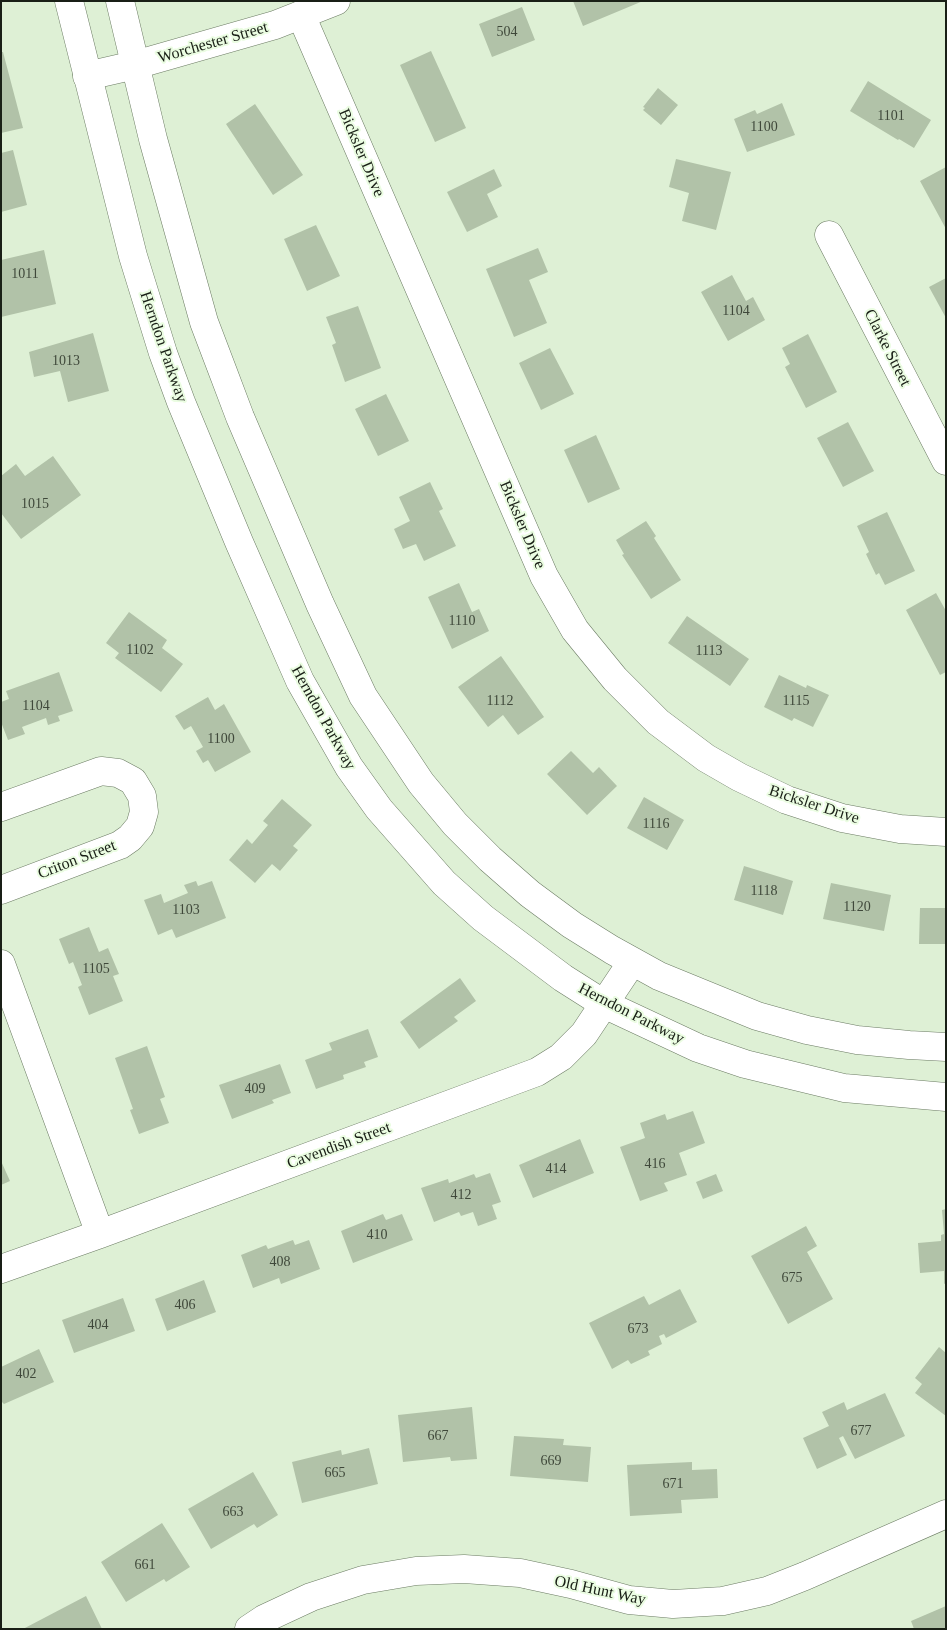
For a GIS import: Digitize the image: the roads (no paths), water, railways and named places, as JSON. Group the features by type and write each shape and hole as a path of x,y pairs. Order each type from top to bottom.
{"street":[{"name":"Herndon Parkway","path":"69,1 133,256 166,361 200,449 300,681 349,768 379,809 444,883 483,918 563,978 604,1004 698,1048 745,1064 844,1088 946,1097"},
{"path":"120,1 153,139 202,312 222,372 320,604 363,696 421,783 455,824 490,860 530,894 572,925 632,962 659,976 756,1016 790,1025 857,1040 909,1046 946,1047"},
{"name":"Worchester Street","path":"87,76 136,65 274,25 336,1"},
{"name":"Bicksler Drive","path":"301,15 544,576 575,630 615,679 658,722 706,758 739,778 786,800 842,818 900,829 946,832"},
{"name":"Clarke Street","path":"829,235 946,461"},
{"name":"Criton Street","path":"1,807 101,771 118,773 132,781 142,796 144,812 140,826 130,838 120,844 1,890"},
{"name":"Cavendish Street","path":"1,1269 537,1072 561,1057 584,1034 632,962"},
{"path":"1,964 100,1234"},
{"name":"Old Hunt Way","path":"249,1629 264,1619 311,1596 363,1580 416,1571 464,1568 520,1573 629,1600 673,1604 723,1602 775,1588 946,1514"}]}
